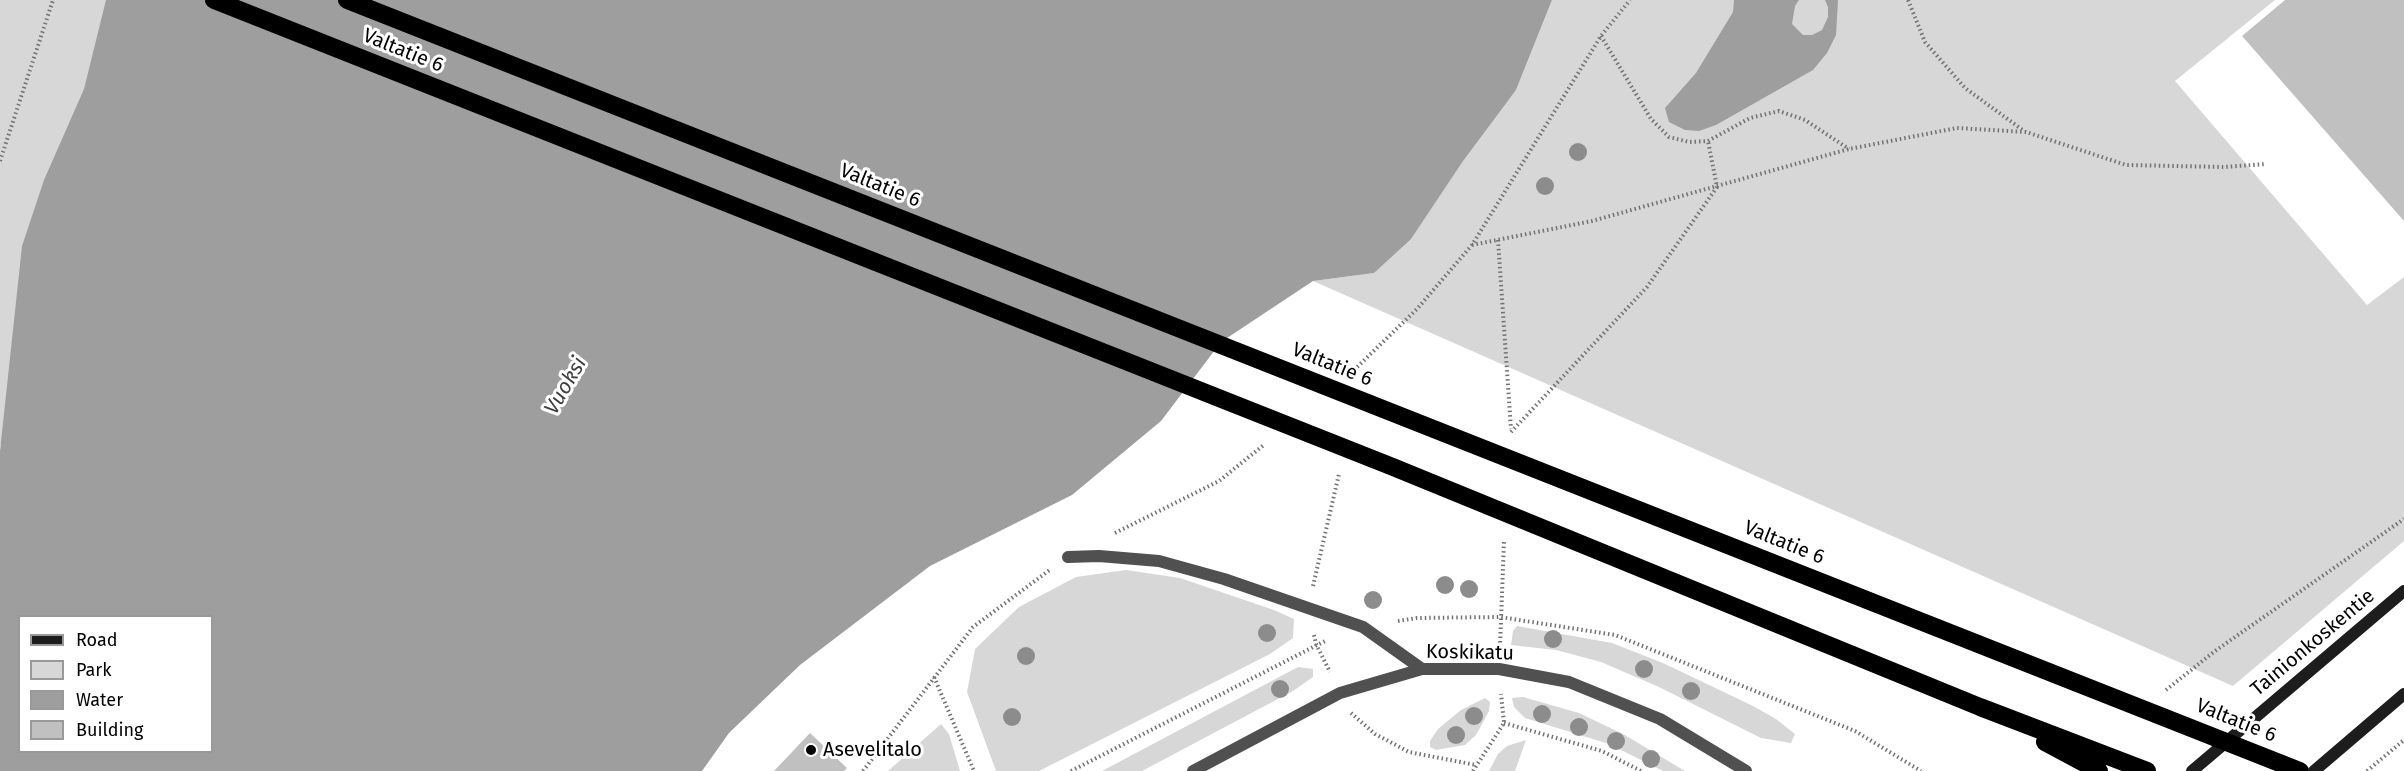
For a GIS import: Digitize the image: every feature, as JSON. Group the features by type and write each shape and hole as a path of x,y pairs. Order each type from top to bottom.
{"highway":[{"name":"Valtatie 6","path":"214,0 1393,467 1980,706 2147,771"},
{"name":"Valtatie 6","path":"347,0 2300,771"},
{"path":"1980,706 2099,771"}],"main road":[{"name":"Tainionkoskentie","path":"2192,771 2404,591"},
{"path":"2314,771 2404,694"}],"street":[{"path":"1068,557 1099,556 1160,561 1224,579 1363,627 1422,669"},
{"name":"Koskikatu","path":"1193,771 1340,693 1422,669 1499,669 1569,682 1660,719 1746,771"}],"path":[{"path":"0,161 53,0"},
{"path":"1908,0 1925,42 1965,88 2026,132"},
{"path":"1601,36 1651,119 1669,137 1689,142 1708,141 1750,118 1779,111 1805,120 1849,149"},
{"path":"1472,245 1592,221 1849,149 1957,128 2026,132 2127,165 2224,168 2266,164"},
{"path":"1511,430 1647,286 1718,187 1708,141"},
{"path":"1498,240 1510,442"},
{"path":"1362,373 1364,362"},
{"path":"1308,608 1341,462"},
{"path":"2162,693 2215,651 2404,519"},
{"path":"1473,771 1504,723 1499,669 1505,535"},
{"path":"934,676 974,771"},
{"path":"1504,723 1602,752 1641,771"},
{"path":"1375,734 1408,752 1476,765"},
{"path":"2367,771 2404,740"}],"green space":[{"path":"0,0 117,0 0,447"},
{"path":"1552,0 2275,0 2175,81 2367,305 2404,277 2404,541 2233,686 1313,281 1374,273 1516,90"},
{"path":"1126,570 1180,578 1274,610 1294,619 1293,638 1270,654 1039,771 996,771 967,692 975,649 1019,607 1076,577"},
{"path":"1517,626 1612,643 1663,663 1753,706 1776,719 1795,734 1791,743 1761,738 1659,687 1601,662 1556,650 1511,645 1513,631"},
{"path":"1298,667 1313,669 1313,677 1293,691 1142,771 1102,771"},
{"path":"1523,697 1579,713 1623,734 1685,771 1663,771 1609,744 1525,718 1514,707 1512,698"},
{"path":"1485,698 1490,702 1489,711 1476,735 1465,745 1436,750 1430,747 1430,741 1438,729 1461,710"},
{"path":"941,724 949,734 960,771 888,771"},
{"path":"1526,740 1515,771 1489,771 1498,754 1507,746"}],"water":[{"name":"Vuoksi","path":"106,0 1552,0 1516,90 1463,161 1411,239 1374,273 1313,281 1221,342 1161,421 1072,495 930,566 800,665 729,733 702,771 0,771 0,451 22,246 44,180 84,89"},
{"path":"1734,0 1799,0 1795,6 1792,24 1803,35 1812,35 1822,30 1828,17 1825,0 1838,0 1836,35 1827,53 1813,70 1716,125 1699,131 1685,130 1669,122 1665,108 1696,73 1733,12"}],"building":[{"path":"2285,0 2404,0 2404,221 2242,36"},
{"name":"Asevelitalo","path":"810,733 847,768 844,771 774,771"}],"place":[{"name":"Asevelitalo","path":"811,750"}]}
